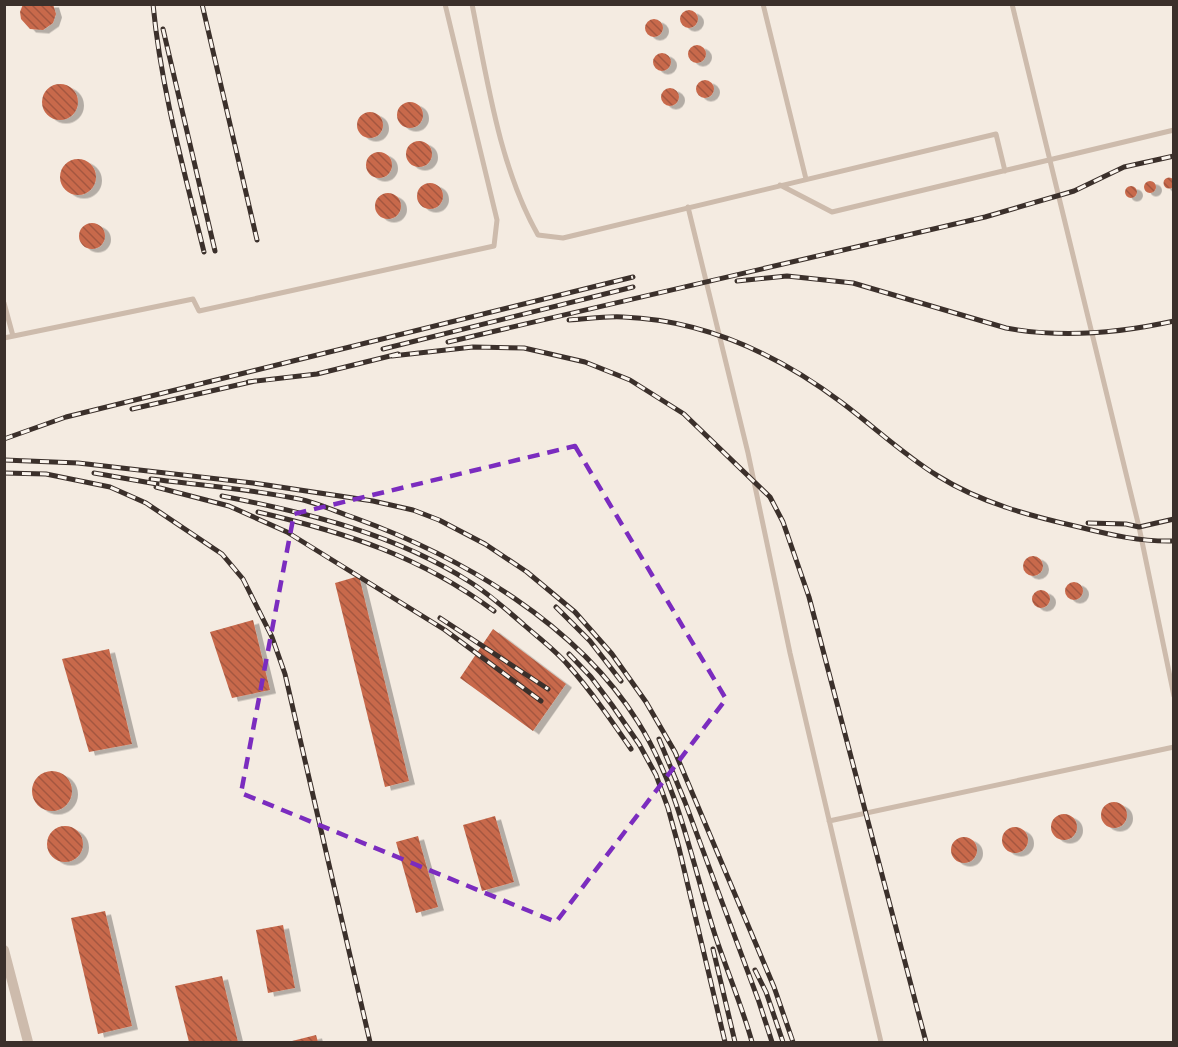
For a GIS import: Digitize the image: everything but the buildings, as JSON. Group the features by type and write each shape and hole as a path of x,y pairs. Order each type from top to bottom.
{"street":[{"path":"4,950 28,1042"}],"lane":[{"path":"4,338 194,299 199,311 494,246 497,220 445,4"},
{"path":"472,4 494,115 523,210 538,235 563,238 996,134 1005,171"},
{"path":"763,4 806,179"},
{"path":"1012,4 1138,527 1173,696"},
{"path":"780,185 832,212 1173,130"},
{"path":"688,207 748,453 790,653 881,1042"},
{"path":"4,303 13,336"},
{"path":"829,821 1173,747"}],"highlighted area":[{"path":"575,446 726,699 556,922 241,793 294,514"}],"railway":[{"path":"153,4 167,98 204,252"},
{"path":"202,4 257,240"},
{"path":"163,29 215,251"},
{"path":"448,342 985,217 1074,191 1124,167 1174,156"},
{"path":"737,281 787,276 853,283 1006,328 1047,333 1090,333 1133,329 1174,321"},
{"path":"4,439 66,417 633,277"},
{"path":"383,349 633,287"},
{"path":"569,320 603,317 653,320 711,333 765,355 817,385 925,468 971,494 1025,513 1103,533 1138,539 1174,541"},
{"path":"392,356 473,347 524,348 585,362 630,380 684,414 770,497 783,522 809,597 926,1042"},
{"path":"248,382 317,374 398,354"},
{"path":"132,409 255,381"},
{"path":"4,460 78,463 253,483 373,501 413,510 439,520 485,544 527,572 575,612 612,654 646,702 675,752 774,987 793,1042"},
{"path":"4,473 46,474 110,487 146,503 222,554 243,579 272,637 285,674 370,1042"},
{"path":"94,473 157,484"},
{"path":"151,479 299,499 395,534 436,553 514,598 583,654 613,687 638,722 664,773 683,826 715,935 752,1042"},
{"path":"156,487 229,506 287,532 445,630 541,701"},
{"path":"222,496 319,518 382,538 441,565 470,582 498,602 563,660 593,695 631,749"},
{"path":"258,512 322,529 382,549 438,575 494,611"},
{"path":"1088,523 1126,524 1139,527 1174,519"},
{"path":"556,607 590,641 621,681"},
{"path":"440,618 548,689"},
{"path":"569,654 591,677 612,705 639,744 656,775 679,848 725,1042"},
{"path":"659,739 685,802 772,1042"},
{"path":"713,949 735,1042"},
{"path":"755,970 766,992 783,1042"}]}
